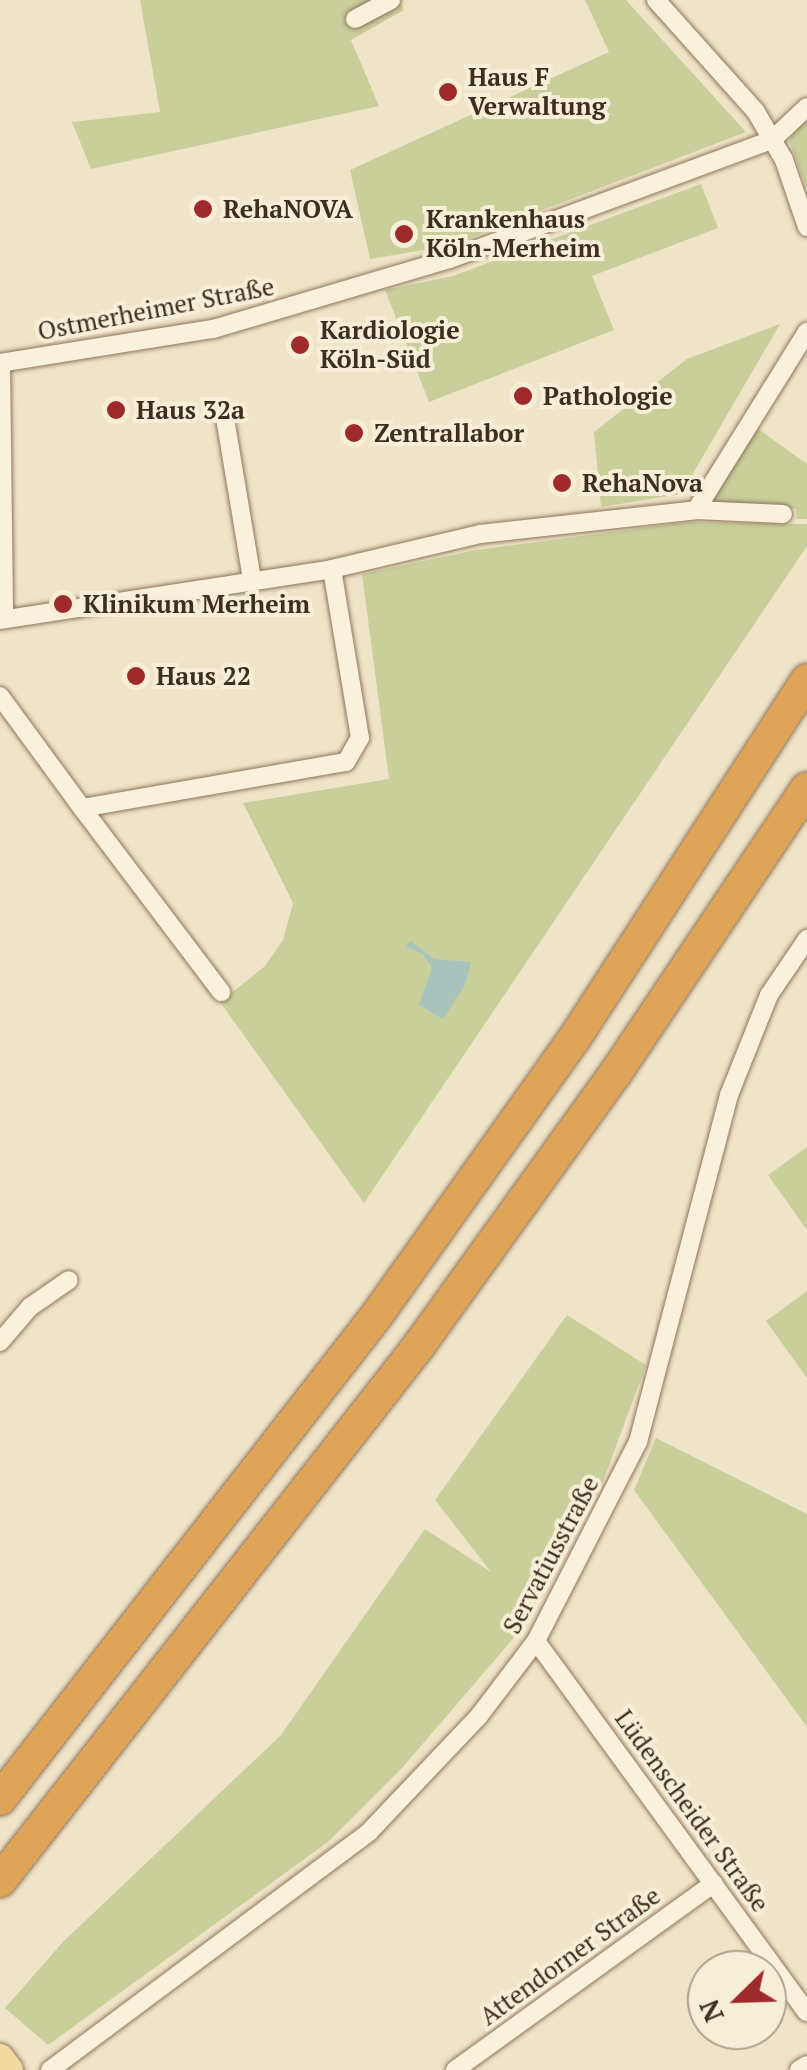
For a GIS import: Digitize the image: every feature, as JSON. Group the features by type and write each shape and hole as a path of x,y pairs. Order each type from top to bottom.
{"highway":[{"path":"0,1799 388,1298 574,1038 807,680"},
{"path":"0,1881 418,1347 615,1074 807,788"}],"main road":[{"path":"0,2058 9,2070"}],"street":[{"path":"355,19 392,0"},
{"path":"656,0 772,140 807,226"},
{"name":"Ostmerheimer Straße","path":"782,514 696,510 480,534 332,568 2,620 0,363 213,329 450,260 772,140 807,108"},
{"path":"696,510 807,332"},
{"path":"225,418 252,580"},
{"path":"82,808 346,762 356,753 360,738 332,568"},
{"path":"0,696 220,992"},
{"name":"Servatiusstraße","path":"52,2069 369,1832 479,1716 536,1641 638,1442 729,1095 769,996 807,939"},
{"path":"0,1342 30,1307 70,1280"},
{"name":"Lüdenscheider Straße","path":"536,1641 807,2012"},
{"name":"Attendorner Straße","path":"455,2070 714,1883"},
{"path":"800,2070 807,2064"}],"green space":[{"path":"140,0 399,0 404,10 351,40 379,106 91,169 72,122 160,112"},
{"path":"585,0 626,0 746,132 449,246 370,259 350,170 609,52"},
{"path":"807,116 807,189 789,140"},
{"path":"701,184 718,228 592,276 614,330 429,402 385,290 453,276"},
{"path":"780,324 681,494 601,507 594,432 687,359"},
{"path":"758,429 807,464 807,519 797,519 796,509 708,502"},
{"path":"688,522 807,524 807,546 364,1203 220,1002 265,966 283,940 293,903 243,803 389,779 362,574 476,550"},
{"path":"807,1147 807,1230 768,1175"},
{"path":"807,1291 807,1378 766,1321"},
{"path":"567,1315 646,1365 604,1479 523,1627 402,1768 328,1842 48,2045 5,2008 63,1942 281,1735 425,1529 491,1572 435,1500"},
{"path":"656,1438 807,1514 807,1727 634,1490"}],"water":[{"path":"410,941 434,959 471,962 465,985 443,1019 419,1005 432,968 423,954 406,947"}],"place":[{"name":"Haus F Verwaltung","path":"448,92"},
{"name":"RehaNOVA","path":"203,209"},
{"name":"Krankenhaus Köln-Merheim","path":"404,234"},
{"name":"Kardiologie Köln-Süd","path":"300,345"},
{"name":"Pathologie","path":"523,396"},
{"name":"Haus 32a","path":"116,410"},
{"name":"Zentrallabor","path":"354,433"},
{"name":"RehaNova","path":"562,483"},
{"name":"Klinikum Merheim","path":"63,604"},
{"name":"Haus 22","path":"136,676"}]}
